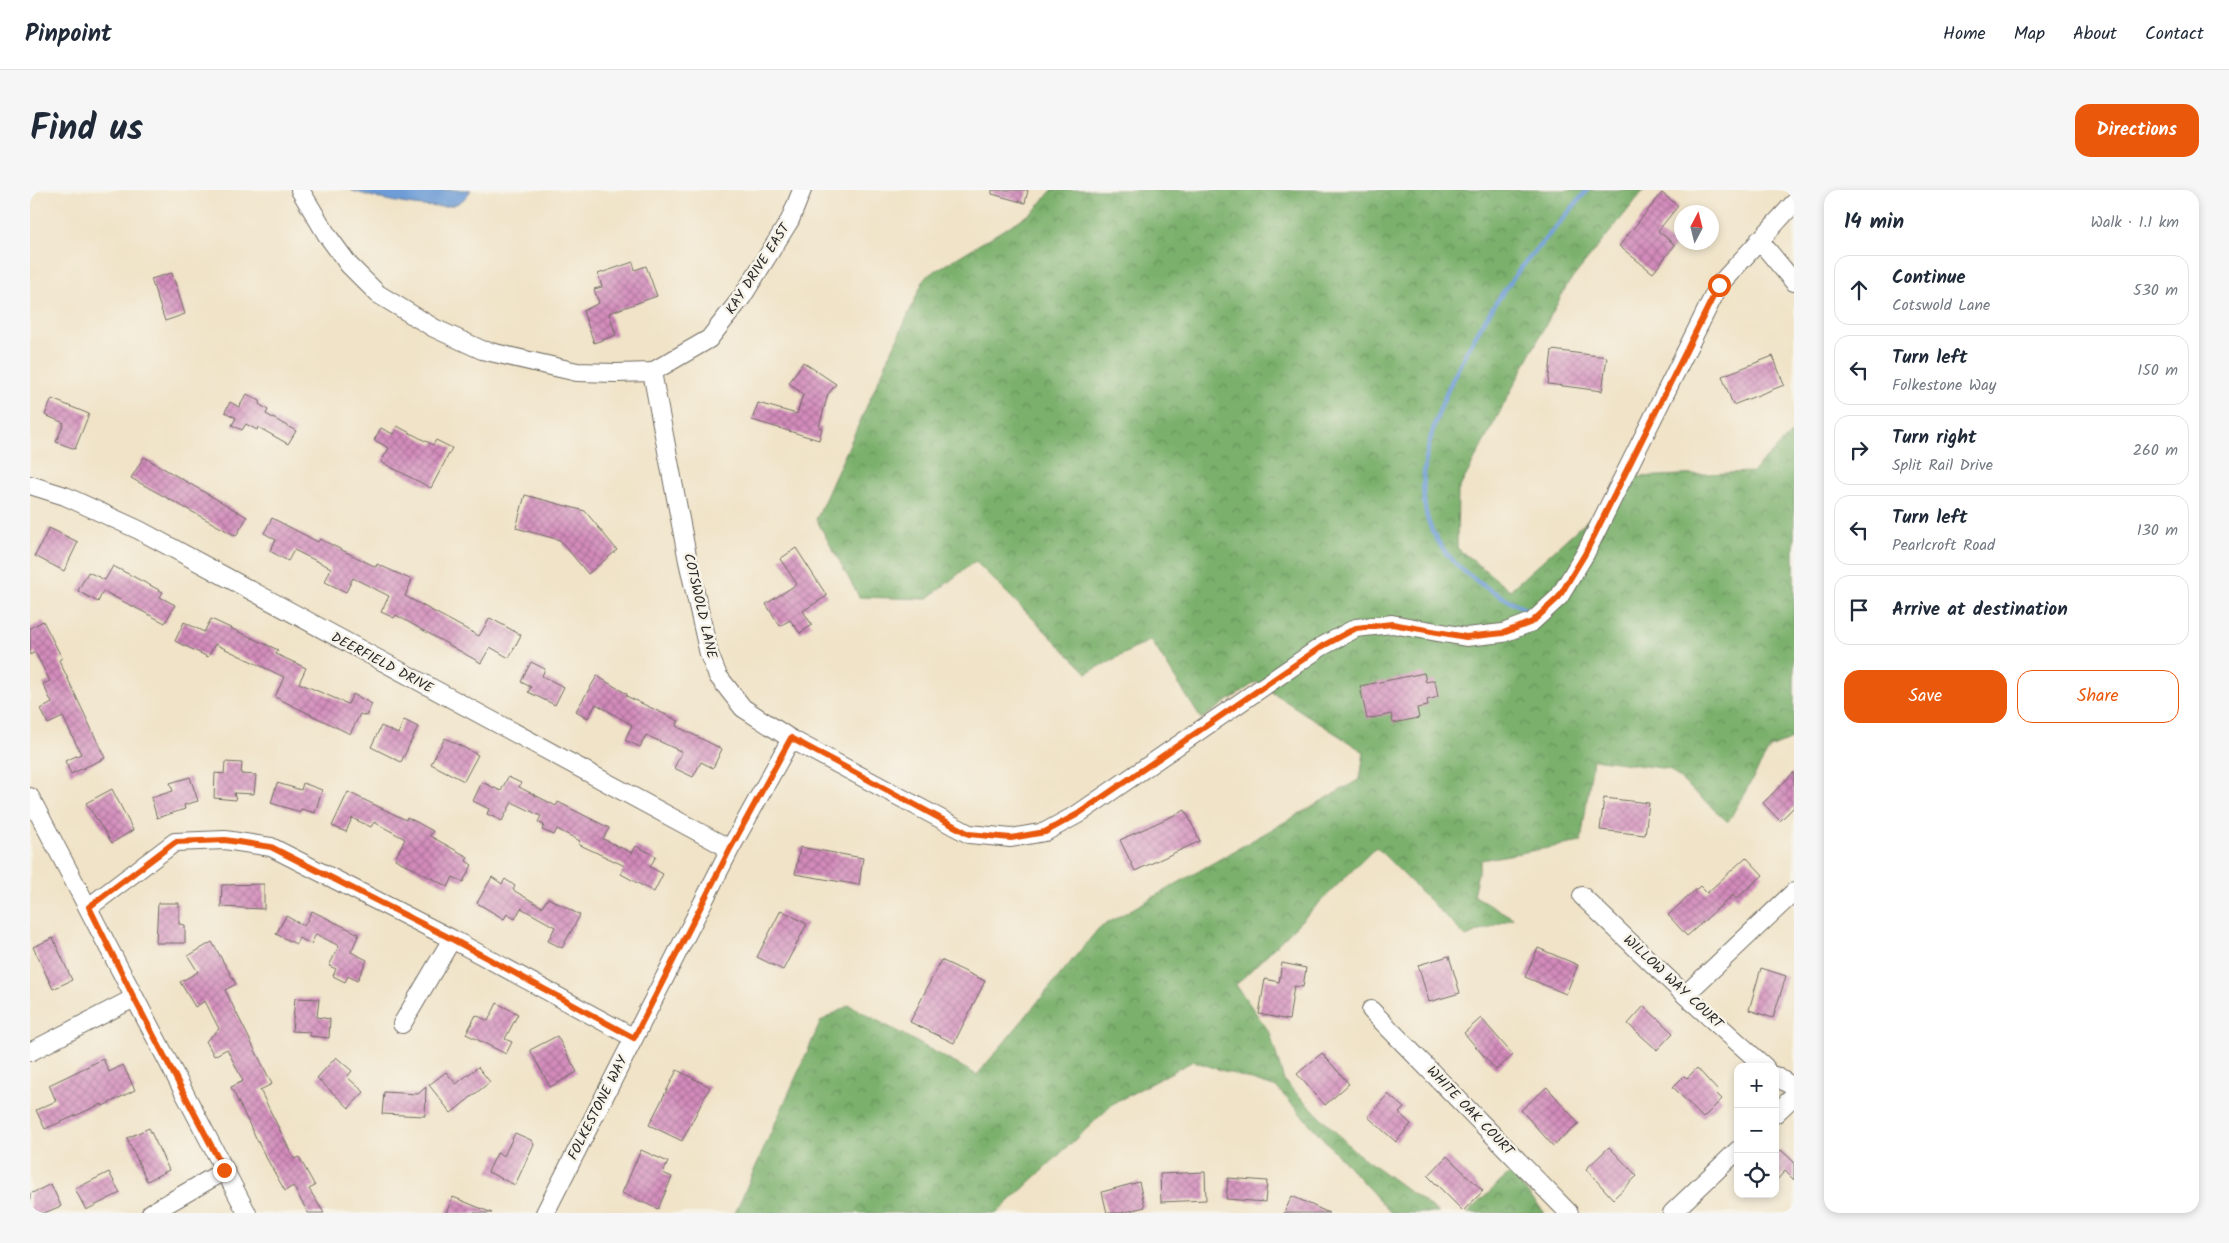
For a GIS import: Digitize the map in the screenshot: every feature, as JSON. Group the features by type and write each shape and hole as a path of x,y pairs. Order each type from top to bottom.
{"street":[{"path":"300,190 327,235 349,264 378,294 434,328 482,350 577,372 652,372"},
{"name":"KAY DRIVE EAST","path":"652,372 709,339 742,298 790,220 802,190"},
{"name":"COTSWOLD LANE","path":"652,372 688,561 709,654 718,676 743,708 791,738 969,834 1011,838 1045,832 1078,814 1321,647 1356,628 1392,624 1466,637 1503,633 1532,622 1559,597 1585,554 1719,285 1794,203"},
{"path":"1759,240 1794,282"},
{"name":"DEERFIELD DRIVE","path":"30,485 65,496 139,530 730,849"},
{"name":"FOLKESTONE WAY","path":"545,1213 730,849 791,738"},
{"path":"30,797 34,816 89,907 134,998 247,1213"},
{"path":"89,907 175,842 225,840 271,847 452,939 634,1038"},
{"path":"1685,995 1794,892"},
{"name":"WILLOW WAY COURT","path":"1582,896 1685,995 1761,1063"},
{"path":"402,1024 452,939"},
{"path":"30,1052 134,998"},
{"name":"WHITE OAK COURT","path":"1371,1010 1569,1213"},
{"path":"1779,1078 1794,1086"},
{"path":"1779,1110 1794,1096"},
{"path":"1672,1213 1735,1153"},
{"path":"151,1213 224,1170"}],"green space":[{"path":"1052,190 1644,190 1567,285 1458,491 1457,548 1510,590 1635,477 1752,472 1794,431 1794,738 1770,748 1728,822 1669,769 1593,759 1581,842 1481,860 1473,895 1513,918 1466,937 1376,847 1236,985 1270,1033 1284,1081 1357,1153 1439,1213 1391,1213 1277,1088 1193,1061 1114,1103 997,1213 735,1213 821,1021 849,1005 977,1075 1099,928 1360,779 1364,752 1256,682 1201,719 1151,640 1087,673 975,561 927,599 859,597 816,519 925,277 1033,212"},
{"path":"1510,1173 1545,1213 1467,1213"}],"water":[{"path":"350,190 471,190 460,202 450,206 438,207 390,201"}],"building":[{"path":"992,190 1028,190 1025,203 992,194"},
{"path":"1662,193 1677,205 1674,205 1674,211 1658,231 1674,244 1674,246 1653,273 1619,246"},
{"path":"633,262 635,270 646,266 657,296 609,313 616,335 594,343 583,311 599,303 594,289 602,287 598,274"},
{"path":"172,273 185,314 165,321 151,279"},
{"path":"1552,350 1607,357 1602,391 1548,384"},
{"path":"1773,356 1784,385 1733,405 1722,376"},
{"path":"803,362 836,384 828,394 819,427 822,428 819,440 752,420 758,403 797,414 803,394 789,383"},
{"path":"247,394 260,401 259,404 268,410 266,414 296,431 288,444 258,427 257,430 246,424 242,430 232,425 236,418 225,412 230,402 239,407"},
{"path":"52,399 89,414 75,449 56,442 64,423 45,415"},
{"path":"397,426 433,445 436,440 452,448 431,488 381,462 389,448 374,440 381,428 393,434"},
{"path":"144,457 247,517 236,536 131,478"},
{"path":"525,495 585,511 617,550 588,574 560,540 516,528"},
{"path":"272,518 318,542 320,539 376,567 377,564 412,580 405,596 479,636 490,618 521,635 509,658 490,647 481,663 396,615 394,618 381,612 389,596 353,578 346,592 325,582 331,568 294,550 288,561 270,551 276,540 264,533"},
{"path":"49,528 78,542 64,571 35,556"},
{"path":"796,548 827,596 803,611 812,625 800,633 790,620 780,626 766,604 797,584 780,559"},
{"path":"113,566 163,592 160,597 175,605 165,623 103,591 98,602 78,591 88,572 105,580"},
{"path":"211,619 278,650 276,654 306,668 299,683 348,704 353,694 372,704 366,716 360,714 350,734 275,697 284,677 215,644 208,657 175,641 184,622 204,632"},
{"path":"43,621 62,658 59,660 105,758 71,774 65,761 81,754 63,717 48,724 41,709 52,703 43,684 50,681 35,652 30,655 30,628"},
{"path":"531,662 545,669 542,676 564,687 555,705 528,692 531,687 521,682"},
{"path":"1424,673 1426,682 1435,680 1438,697 1427,700 1428,706 1417,708 1419,718 1393,723 1391,714 1367,719 1360,686"},
{"path":"597,676 627,694 626,696 679,721 676,726 722,749 713,768 701,762 693,777 674,768 682,752 646,735 640,747 625,740 632,725 596,704 588,718 576,711"},
{"path":"404,720 418,727 401,762 371,747 381,726 398,734"},
{"path":"445,738 478,755 464,781 431,764"},
{"path":"225,762 242,763 241,774 256,775 254,794 234,793 236,800 214,798 215,773 224,774"},
{"path":"1794,772 1794,807 1780,821 1763,803"},
{"path":"190,777 198,801 184,805 185,809 157,818 151,798 173,791 170,783"},
{"path":"508,777 521,783 519,787 556,806 558,802 609,828 603,839 632,853 636,846 656,856 650,867 663,874 654,892 621,874 625,866 578,844 580,841 557,829 554,835 542,830 544,825 538,822 541,816 512,802 502,821 487,814 489,809 473,801 482,782 501,791"},
{"path":"277,783 301,790 303,783 322,790 315,813 301,809 300,812 271,803"},
{"path":"112,789 133,830 112,843 86,803"},
{"path":"348,792 406,820 407,817 433,831 430,836 468,857 466,861 472,865 463,882 453,877 448,887 395,859 405,839 374,822 371,827 352,818 346,832 332,826"},
{"path":"1604,798 1649,803 1645,835 1600,830"},
{"path":"1185,810 1200,841 1135,871 1120,840"},
{"path":"800,847 863,858 859,885 795,874"},
{"path":"1746,857 1763,875 1736,899 1733,895 1687,936 1668,915 1700,886 1707,893"},
{"path":"492,877 502,884 505,879 515,886 513,890 542,907 548,898 580,915 562,948 548,941 555,927 521,908 515,919 507,914 504,919 477,903"},
{"path":"264,884 264,909 221,907 222,885"},
{"path":"158,903 179,903 179,924 185,925 185,943 156,943"},
{"path":"781,910 807,924 783,970 757,957"},
{"path":"312,911 359,934 351,952 367,960 357,981 348,976 345,982 333,976 336,969 329,966 339,946 316,934 311,944 299,938 296,944 276,934 286,916 304,926"},
{"path":"53,938 72,980 53,989 33,947"},
{"path":"212,942 236,984 225,990 272,1084 260,1090 294,1159 299,1157 315,1186 309,1189 324,1213 308,1213 293,1186 285,1191 263,1152 231,1087 243,1081 227,1049 214,1056 206,1041 219,1029 205,1001 195,1007 180,982 198,972 188,956"},
{"path":"1538,948 1578,965 1566,994 1525,977"},
{"path":"1449,956 1460,993 1429,1002 1418,965"},
{"path":"941,960 985,981 954,1043 910,1022"},
{"path":"1282,963 1306,968 1303,987 1294,986 1289,1020 1259,1014 1265,979 1279,982"},
{"path":"1761,968 1786,976 1773,1018 1749,1010"},
{"path":"295,998 319,999 317,1017 330,1019 329,1038 310,1036 310,1032 292,1031"},
{"path":"497,1003 518,1014 505,1039 512,1042 506,1054 466,1034 476,1015 488,1021"},
{"path":"1644,1006 1673,1033 1657,1050 1628,1024"},
{"path":"1481,1018 1513,1055 1496,1070 1464,1033"},
{"path":"557,1036 577,1072 550,1087 530,1050"},
{"path":"1322,1053 1349,1084 1325,1105 1297,1074"},
{"path":"336,1057 352,1071 347,1077 364,1092 349,1108 317,1078"},
{"path":"103,1059 109,1072 123,1065 135,1090 103,1106 102,1104 45,1129 36,1110 56,1101 49,1085"},
{"path":"478,1067 490,1082 451,1113 429,1085 446,1072 456,1084"},
{"path":"1697,1068 1718,1091 1716,1093 1722,1099 1703,1118 1673,1087 1684,1076 1687,1078"},
{"path":"677,1070 710,1087 682,1141 649,1125"},
{"path":"426,1087 425,1116 382,1114 384,1092 418,1094"},
{"path":"1547,1087 1579,1124 1553,1146 1521,1110"},
{"path":"1388,1094 1404,1108 1399,1113 1411,1124 1396,1142 1368,1117"},
{"path":"149,1128 169,1170 147,1181 127,1138"},
{"path":"515,1133 531,1140 534,1144 515,1185 488,1172 497,1153 504,1156"},
{"path":"1609,1147 1637,1176 1613,1199 1586,1169"},
{"path":"641,1150 668,1162 663,1173 672,1177 658,1209 622,1193"},
{"path":"1781,1150 1794,1162 1794,1180 1785,1171 1779,1178 1779,1152"},
{"path":"1447,1156 1483,1191 1463,1211 1428,1176"},
{"path":"109,1172 120,1193 86,1210 75,1189"},
{"path":"1205,1172 1206,1200 1161,1202 1160,1174"},
{"path":"1228,1178 1267,1181 1265,1202 1226,1199"},
{"path":"1139,1182 1145,1207 1121,1213 1107,1213 1102,1192"},
{"path":"51,1184 61,1206 44,1213 30,1213 30,1194"},
{"path":"1292,1196 1329,1213 1284,1213"},
{"path":"453,1197 492,1213 446,1213"}],"waterway":[{"path":"1529,611 1478,582 1455,563 1446,552 1437,540 1426,510 1424,477 1430,441 1442,404 1458,367 1477,333 1514,277 1587,190"}],"route":[{"path":"224,1170 134,998 89,907 175,842 225,840 271,847 452,939 634,1038 730,849 791,738 969,834 1011,838 1045,832 1078,814 1321,647 1356,628 1392,624 1466,637 1503,633 1532,622 1559,597 1585,554 1719,285"}]}
